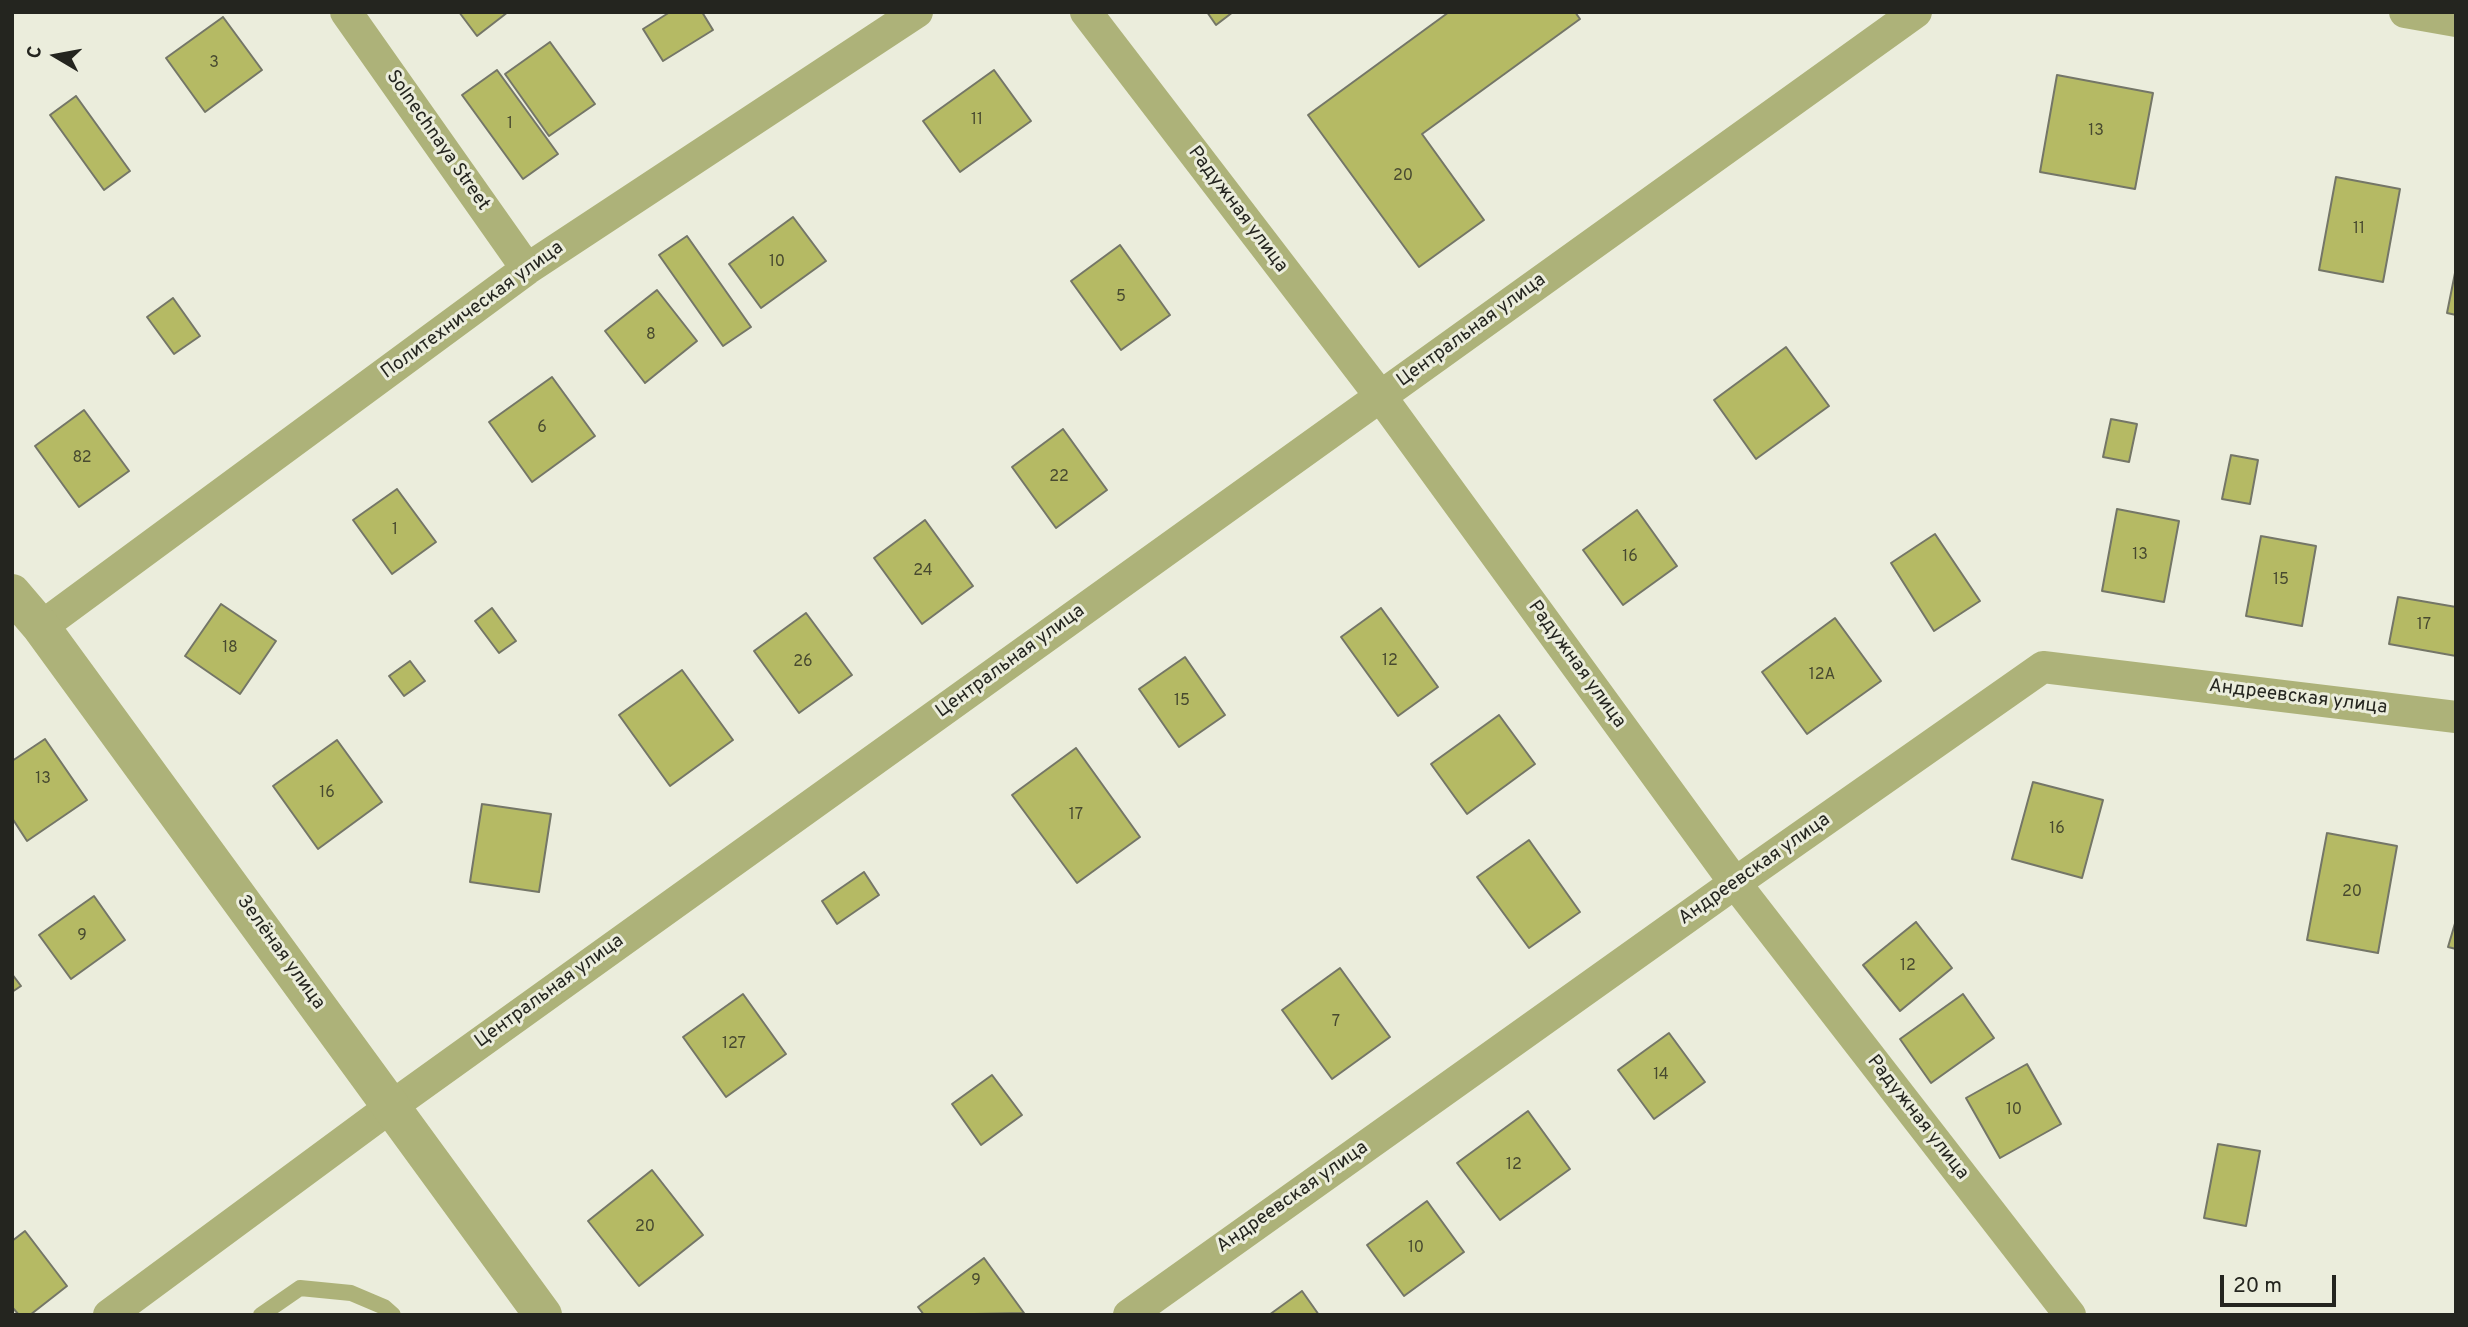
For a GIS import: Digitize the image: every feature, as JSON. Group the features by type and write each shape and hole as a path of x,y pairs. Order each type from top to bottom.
{"street":[{"name":"Solnechnaya Street","path":"346,12 527,269"},
{"name":"Политехническая улица","path":"41,627 527,269 917,12"},
{"name":"Радужная улица","path":"1086,12 1381,397 1735,883 2070,1315"},
{"name":"Центральная улица","path":"109,1315 392,1106 1916,12"},
{"path":"2405,12 2456,21"},
{"name":"Зелёная улица","path":"12,593 41,627 543,1315"},
{"name":"Андреевская улица","path":"1129,1315 2043,667 2456,717"}],"lane":[{"path":"261,1315 300,1288 351,1293 384,1307 393,1315"}],"building":[{"path":"459,12 508,12 477,36"},
{"path":"670,12 702,12 713,30 663,61 643,29"},
{"path":"1207,12 1233,12 1216,25"},
{"path":"1449,12 1575,12 1580,19 1422,134 1484,220 1419,267 1308,115"},
{"path":"223,17 262,70 205,112 166,58"},
{"path":"550,42 595,104 549,136 505,74"},
{"path":"497,70 558,154 523,179 462,95"},
{"path":"994,70 1031,121 960,172 923,121"},
{"path":"2057,75 2153,93 2135,189 2040,172"},
{"path":"76,96 130,171 104,190 50,115"},
{"path":"2336,177 2400,189 2383,282 2319,270"},
{"path":"793,217 826,261 761,308 729,264"},
{"path":"687,236 751,327 723,346 659,255"},
{"path":"1120,245 1170,315 1121,350 1071,281"},
{"path":"2456,268 2456,315 2447,313"},
{"path":"657,290 697,341 645,383 605,331"},
{"path":"173,298 200,336 174,354 147,317"},
{"path":"1786,347 1829,406 1756,459 1714,400"},
{"path":"552,377 595,436 532,482 489,422"},
{"path":"84,410 129,471 79,507 35,446"},
{"path":"2111,419 2137,424 2129,462 2103,457"},
{"path":"1063,429 1107,490 1056,528 1012,467"},
{"path":"2231,455 2258,460 2250,504 2222,499"},
{"path":"397,489 436,542 392,574 353,520"},
{"path":"2117,509 2179,521 2164,602 2102,591"},
{"path":"1637,510 1677,566 1623,605 1583,550"},
{"path":"925,520 973,586 922,624 874,558"},
{"path":"1935,534 1980,601 1934,631 1891,563"},
{"path":"2261,536 2316,546 2302,626 2246,616"},
{"path":"2398,597 2456,607 2456,656 2389,644"},
{"path":"221,604 276,641 240,694 185,656"},
{"path":"492,608 516,641 499,653 475,621"},
{"path":"1381,608 1438,687 1398,716 1341,637"},
{"path":"806,613 852,675 799,713 754,651"},
{"path":"1835,618 1881,681 1807,734 1762,672"},
{"path":"1185,657 1225,715 1179,747 1139,689"},
{"path":"410,661 425,681 404,696 389,676"},
{"path":"682,670 733,740 670,786 619,715"},
{"path":"1499,715 1535,764 1467,814 1431,764"},
{"path":"45,739 87,800 27,841 12,818 12,761"},
{"path":"337,740 382,802 318,849 273,786"},
{"path":"1076,748 1140,837 1077,883 1012,795"},
{"path":"2033,782 2103,800 2082,878 2012,859"},
{"path":"482,804 551,814 539,892 470,882"},
{"path":"2327,833 2397,846 2378,953 2307,940"},
{"path":"1529,840 1580,912 1529,948 1477,877"},
{"path":"864,872 879,895 837,924 822,901"},
{"path":"94,896 125,940 71,979 39,935"},
{"path":"2456,920 2456,949 2448,947"},
{"path":"1916,922 1952,968 1900,1011 1863,965"},
{"path":"1340,968 1390,1037 1332,1079 1282,1010"},
{"path":"12,974 21,986 12,992"},
{"path":"743,994 786,1054 726,1097 683,1037"},
{"path":"1963,994 1994,1038 1931,1083 1900,1039"},
{"path":"1669,1033 1705,1082 1654,1119 1618,1070"},
{"path":"2027,1064 2061,1124 2000,1158 1966,1098"},
{"path":"992,1075 1022,1115 981,1145 952,1104"},
{"path":"1528,1111 1570,1169 1500,1220 1457,1163"},
{"path":"2218,1144 2260,1151 2246,1226 2204,1218"},
{"path":"652,1170 703,1235 639,1286 588,1221"},
{"path":"1427,1201 1464,1252 1404,1296 1367,1245"},
{"path":"25,1231 67,1286 30,1315 19,1315 12,1307 12,1241"},
{"path":"984,1258 1024,1313 924,1315 918,1307"},
{"path":"1302,1291 1319,1315 1269,1315"}]}
